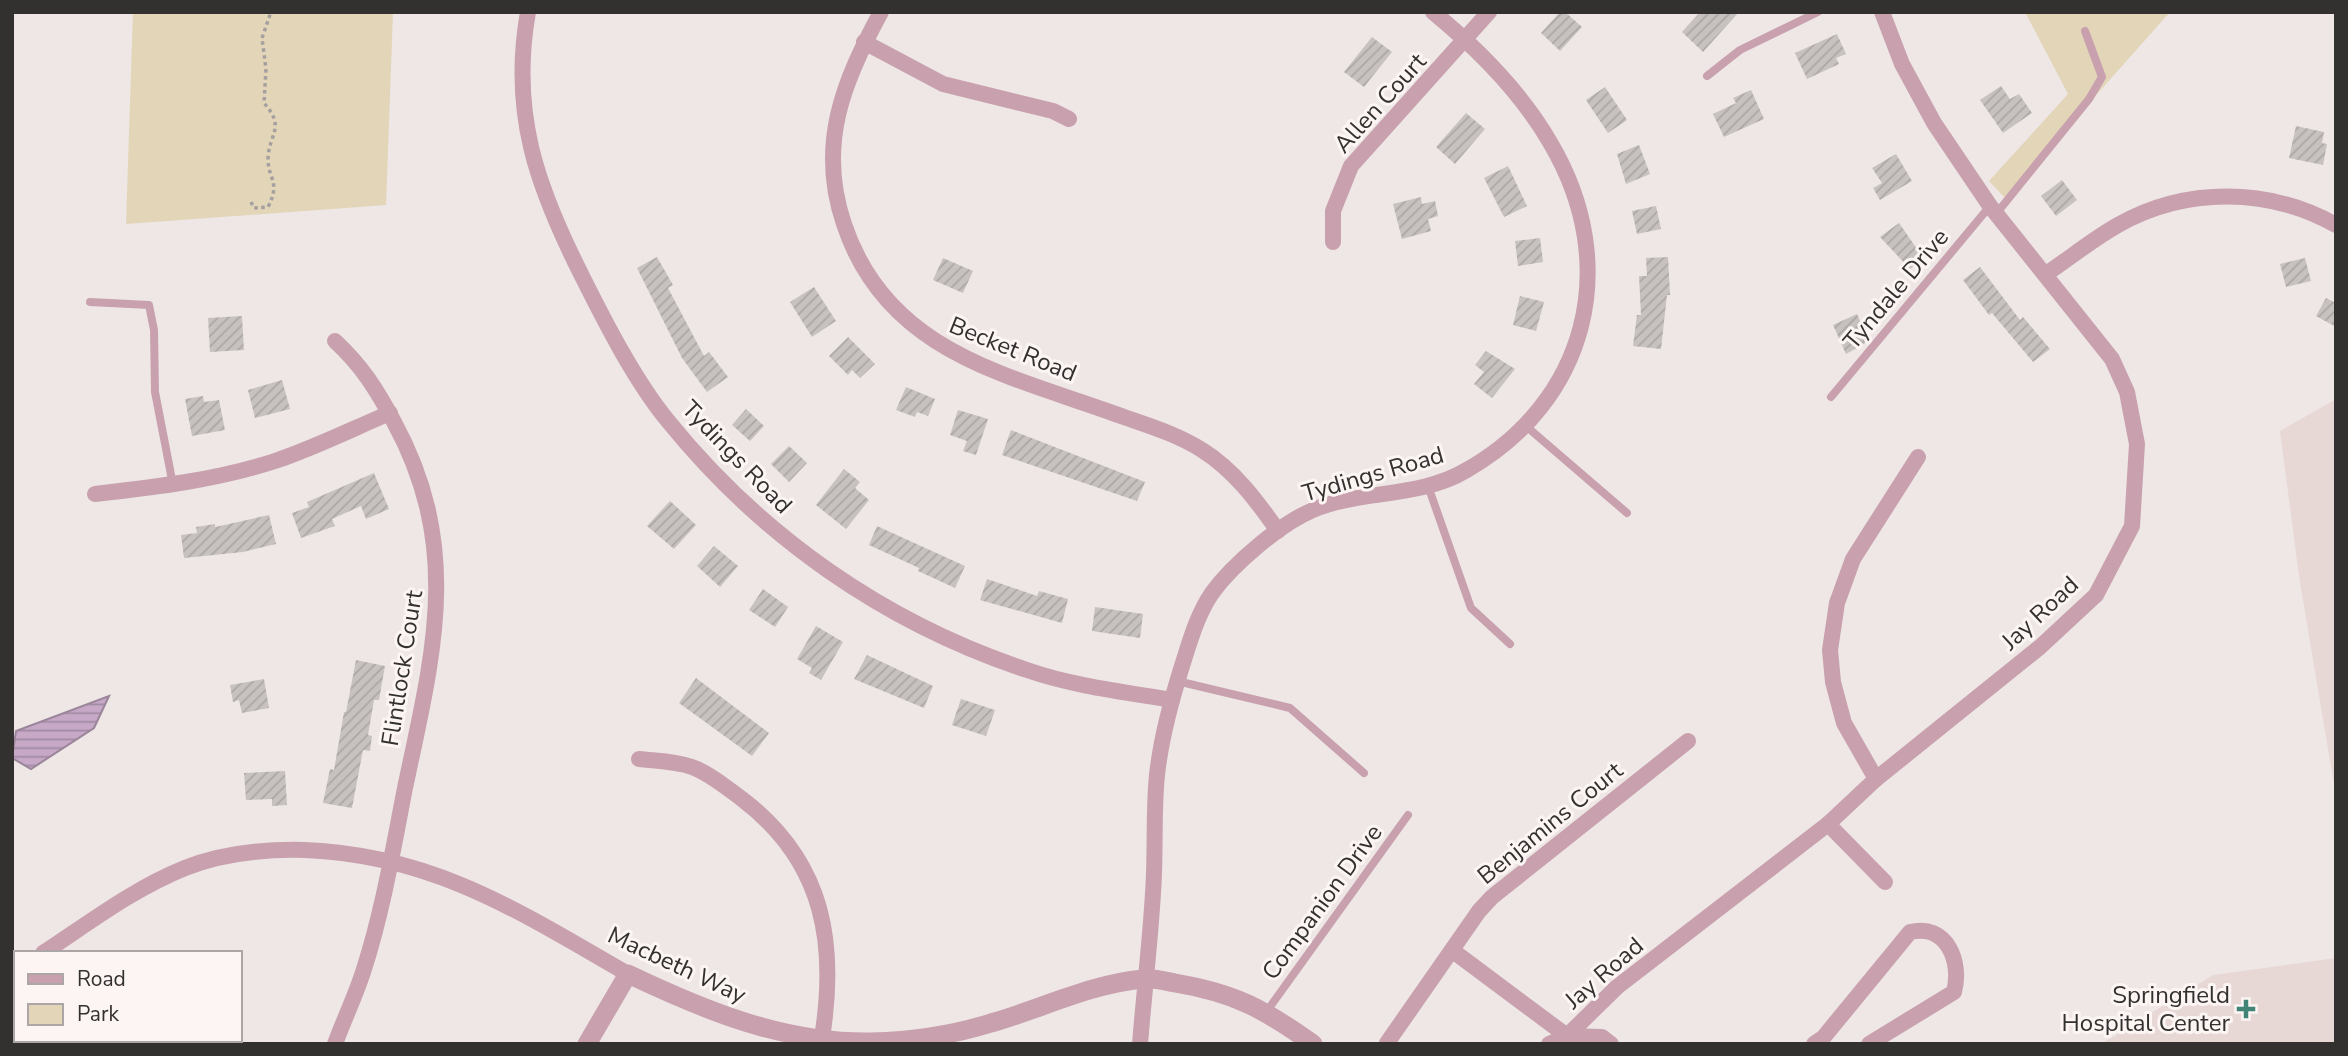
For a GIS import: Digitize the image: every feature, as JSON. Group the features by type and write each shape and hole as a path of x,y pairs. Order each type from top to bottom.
{"street":[{"name":"Tydings Road","path":"528,12 524,66 525,121 538,181 606,324 667,420 750,509 806,557 875,603 947,639 1028,671 1172,701"},
{"name":"Becket Road","path":"881,12 845,82 836,114 833,174 839,210 848,239 863,270 884,300 928,339 964,358 1161,430 1202,450 1248,492 1278,531"},
{"name":"Tydings Road","path":"1140,1044 1153,891 1157,777 1172,701 1192,635 1209,598 1226,576 1278,531 1314,509 1428,486 1465,472 1527,427 1568,367 1582,329 1588,284 1587,239 1579,208 1552,146 1524,101 1466,41 1433,12"},
{"name":"Allen Court","path":"1333,242 1333,211 1351,166 1466,41 1489,12"},
{"name":"Jay Road","path":"1549,1044 1567,1041 1618,987 1828,824 1876,779 2040,647 2096,595 2132,526 2137,444 2127,392 2112,359 1993,210 1934,123 1902,64 1882,12"},
{"path":"864,42 943,84 1053,111 1069,119"},
{"path":"2046,274 2116,226 2148,210 2185,198 2247,197 2279,202 2336,225"},
{"name":"Flintlock Court","path":"335,341 373,381 414,458 430,520 439,574 437,623 429,677 392,859 364,969 335,1044"},
{"path":"95,494 173,485 274,461 390,413"},
{"path":"1876,779 1844,723 1833,682 1830,650 1837,603 1853,559 1918,457"},
{"name":"Benjamins Court","path":"1388,1043 1492,897 1688,741"},
{"path":"639,759 694,767 761,814 787,841 818,899 824,926 827,991 821,1041"},
{"path":"1828,824 1885,882"},
{"name":"Macbeth Way","path":"46,951 142,888 186,868 230,855 276,849 322,851 392,859 446,877 524,914 628,974 701,1009 767,1031 821,1041 870,1042 923,1038 991,1023 1075,995 1145,978 1226,993 1266,1011 1313,1044"},
{"path":"1814,1044 1824,1038 1910,933 1923,929 1934,932 1950,948 1958,974 1954,992 1869,1044"},
{"path":"1452,951 1567,1041 1602,1037 1611,1044"},
{"path":"587,1044 628,974"}],"lane":[{"path":"1707,76 1740,50 1818,12"},
{"name":"Tyndale Drive","path":"1831,397 2089,99 2102,77 2085,31"},
{"path":"90,302 149,305 154,330 155,392 173,485"},
{"path":"1527,427 1627,513"},
{"path":"1428,486 1471,608 1510,644"},
{"path":"1178,681 1290,708 1364,773"},
{"name":"Companion Drive","path":"1266,1011 1408,815"}],"path":[{"path":"251,202 254,208 268,208 275,178 268,162 276,133 275,115 264,103 266,69 262,38 271,12"}],"shaded area":[{"path":"2336,399 2336,797 2299,576 2280,431"},
{"path":"109,696 94,728 31,769 12,758 16,731"},
{"name":"Springfield Hospital Center","path":"2336,958 2336,1044 2101,1044 2213,975"}],"green space":[{"path":"133,12 393,12 386,205 126,224"},
{"path":"2025,12 2170,12 2074,120 2025,181 2004,197 1989,181 2068,94"}],"building":[{"path":"1560,12 1565,12 1582,27 1560,51 1541,33"},
{"path":"1700,12 1739,12 1703,52 1682,32"},
{"path":"1837,34 1846,54 1836,58 1839,64 1807,79 1795,53"},
{"path":"1372,37 1392,52 1364,87 1344,72"},
{"path":"2001,86 2010,99 2019,94 2032,113 2003,133 1980,100"},
{"path":"1605,87 1627,120 1608,133 1586,100"},
{"path":"1751,90 1764,119 1724,137 1713,114 1736,103 1733,98"},
{"path":"1466,113 1485,129 1455,164 1436,147"},
{"path":"2296,126 2324,132 2322,143 2327,144 2323,165 2289,158"},
{"path":"1639,145 1650,174 1626,184 1617,154"},
{"path":"1896,154 1912,181 1880,200 1873,188 1882,183 1872,168"},
{"path":"1508,166 1527,206 1504,217 1484,178"},
{"path":"2062,180 2077,200 2056,216 2041,196"},
{"path":"1421,197 1422,204 1435,201 1438,216 1428,219 1431,231 1402,239 1393,204"},
{"path":"1656,206 1661,229 1637,234 1632,211"},
{"path":"1899,223 1924,259 1910,269 1880,237"},
{"path":"1540,238 1543,262 1518,266 1515,241"},
{"path":"657,257 673,285 668,288 704,356 709,352 728,377 707,392 682,358 637,268"},
{"path":"1668,257 1670,295 1667,295 1661,349 1633,346 1637,315 1641,315 1639,276 1647,276 1646,258"},
{"path":"943,258 973,271 963,293 933,280"},
{"path":"2305,258 2311,281 2286,287 2280,264"},
{"path":"1980,267 2020,320 2023,317 2050,349 2033,362 1992,313 1989,315 1963,280"},
{"path":"814,287 836,321 812,337 790,302"},
{"path":"1520,296 1544,302 1536,331 1513,325"},
{"path":"2326,298 2336,303 2336,327 2316,316"},
{"path":"1857,314 1869,341 1846,354 1833,325"},
{"path":"242,316 244,350 210,352 208,318"},
{"path":"848,337 875,364 860,378 852,370 848,375 829,356"},
{"path":"1486,351 1515,369 1492,398 1474,384 1484,372 1475,365"},
{"path":"282,380 290,409 255,418 248,390"},
{"path":"906,387 935,399 928,416 917,412 915,417 896,410"},
{"path":"203,396 204,402 219,400 225,430 192,436 185,399"},
{"path":"746,409 764,426 750,441 732,425"},
{"path":"958,410 988,419 976,455 963,451 967,441 950,435"},
{"path":"1011,430 1145,482 1137,501 1002,455"},
{"path":"789,446 807,463 789,482 771,464"},
{"path":"844,469 860,482 855,488 869,500 846,529 816,505"},
{"path":"374,473 389,509 366,519 361,506 332,519 335,526 301,538 292,513 309,507 307,502"},
{"path":"670,501 696,525 674,549 647,526"},
{"path":"269,515 276,544 243,552 184,558 181,535 197,533 196,527 215,524 215,527"},
{"path":"877,526 965,566 955,588 869,545"},
{"path":"714,546 738,566 720,587 697,566"},
{"path":"987,579 1037,596 1039,591 1068,599 1062,623 980,600"},
{"path":"763,589 788,607 775,627 749,610"},
{"path":"1095,607 1143,614 1140,638 1092,631"},
{"path":"816,626 843,642 821,680 809,673 812,668 797,659"},
{"path":"867,655 933,686 924,708 854,679"},
{"path":"356,660 385,666 379,700 374,700 368,735 372,736 370,751 363,750 352,808 323,803 330,769 334,770"},
{"path":"696,678 769,733 752,756 679,703"},
{"path":"264,679 269,708 242,713 239,700 233,702 230,685"},
{"path":"961,699 995,710 986,736 952,725"},
{"path":"285,771 287,805 272,806 272,799 246,800 244,773"}],"place":[{"name":"Springfield Hospital Center","path":"2246,1009"}]}
